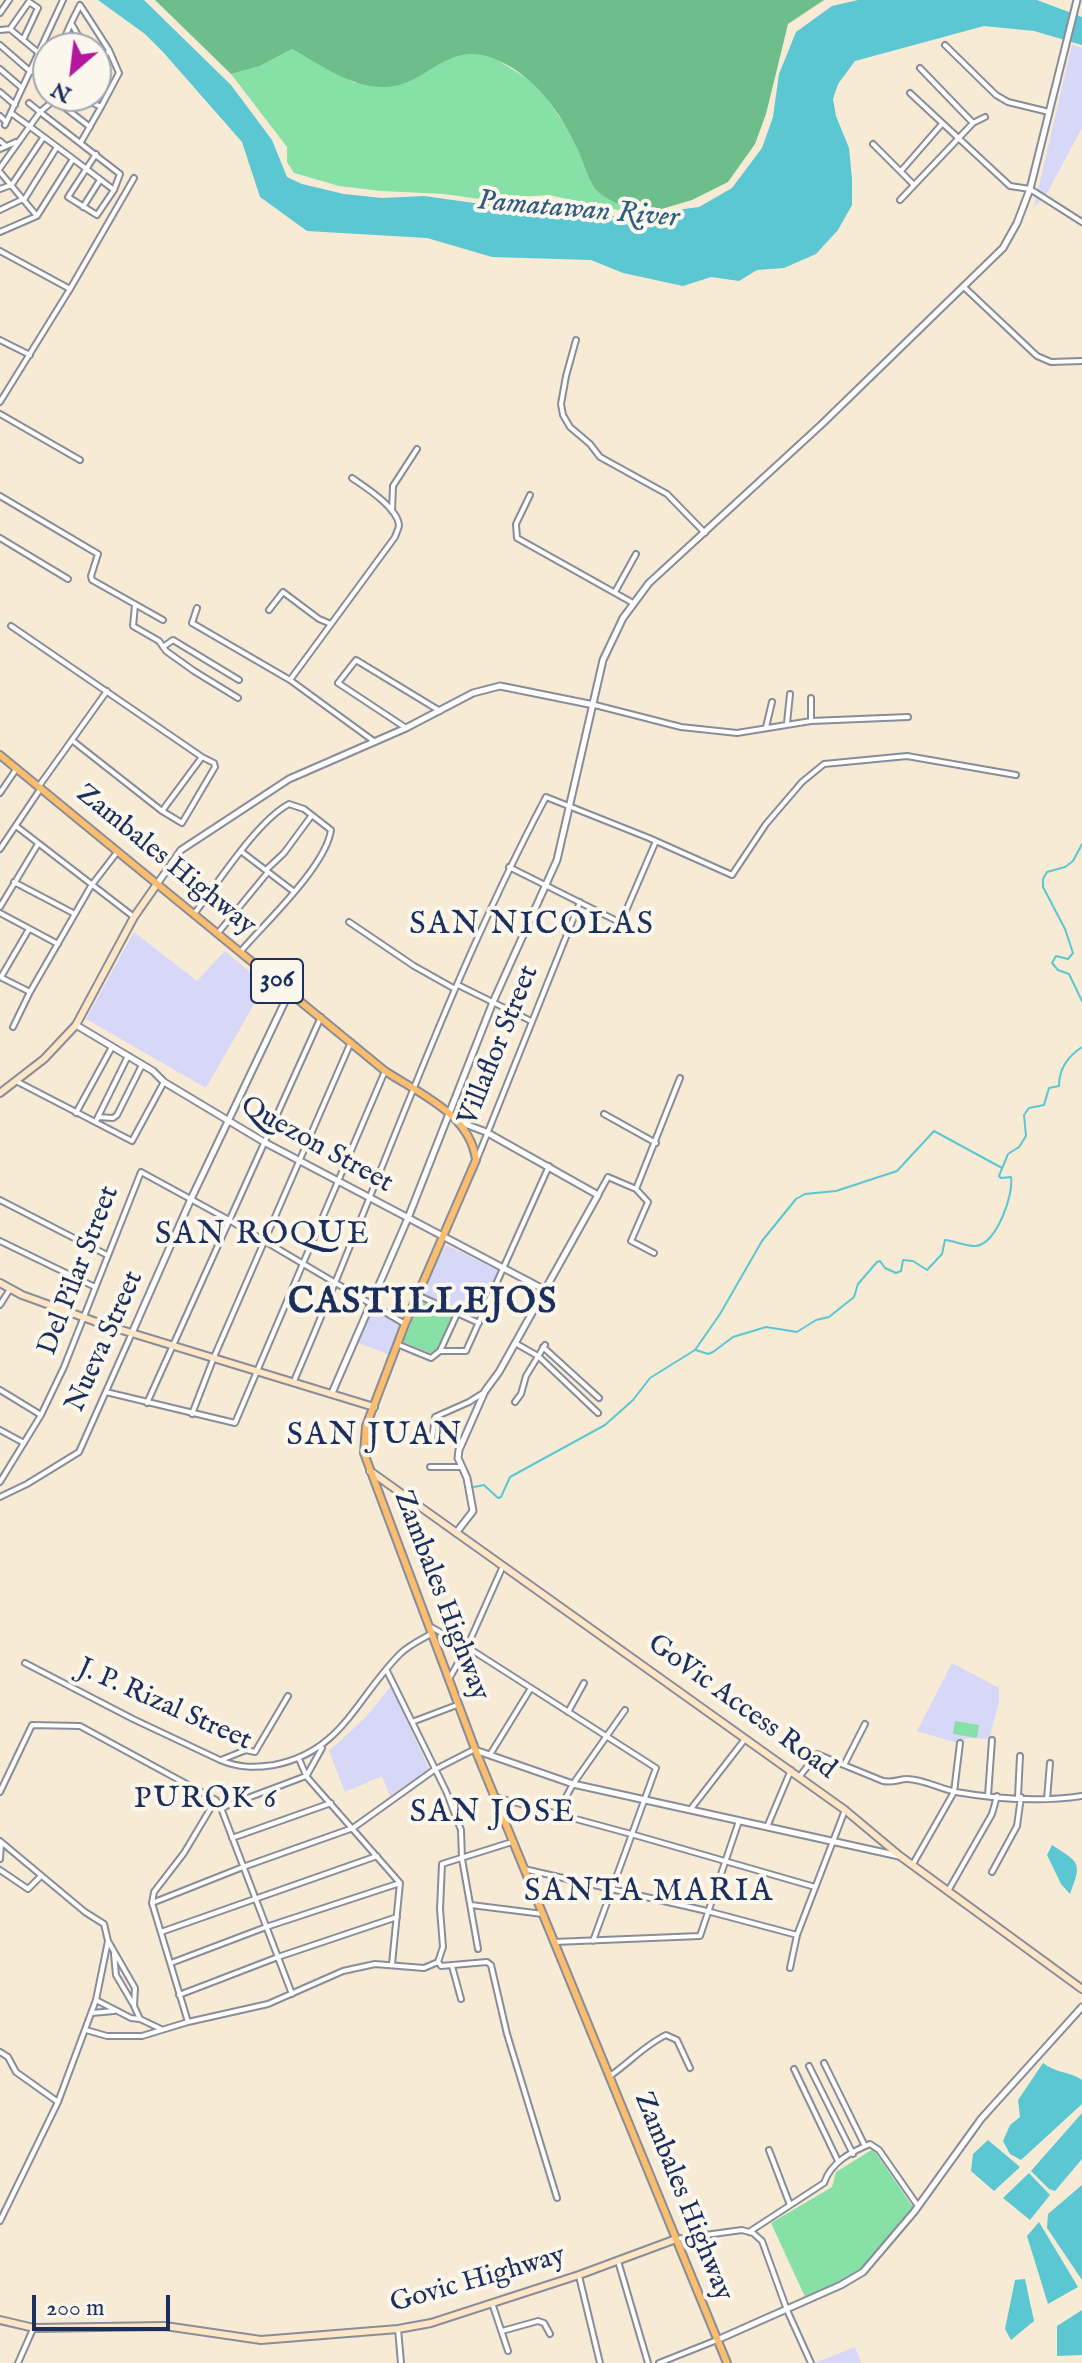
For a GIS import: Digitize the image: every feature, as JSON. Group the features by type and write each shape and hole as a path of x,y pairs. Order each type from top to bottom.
{"main road":[{"name":"Zambales Highway","path":"0,755 385,1071 460,1122 474,1145 476,1160 397,1344 364,1438 364,1453 457,1705 727,2363"},
{"path":"0,1093 44,1059 76,1025 134,917 157,884"},
{"path":"0,1283 132,1333 374,1407"},
{"name":"GoVic Access Road","path":"369,1470 791,1770 900,1856 1082,1989"},
{"name":"Govic Highway","path":"0,2320 34,2328 139,2325 261,2340 398,2329 431,2323 579,2275 676,2239"}],"street":[{"path":"0,13 9,0"},
{"path":"49,32 63,0"},
{"path":"70,0 80,5 97,32"},
{"path":"332,1393 408,1218 493,1002 557,860 603,660 616,632 649,583 965,288 1003,248 1030,189 1077,0"},
{"path":"10,29 30,1 38,8 23,40"},
{"path":"67,32 80,5"},
{"path":"71,23 76,32"},
{"path":"0,29 10,29 32,47"},
{"path":"0,45 31,72 6,124 0,116"},
{"path":"945,45 996,95 1008,102 1049,112"},
{"path":"112,57 119,73 112,86"},
{"path":"920,68 973,123"},
{"path":"0,69 23,89"},
{"path":"0,92 15,105"},
{"path":"910,93 1010,186 1030,189 1082,222"},
{"path":"37,216 0,170 40,112 81,142 96,154 120,174 99,214 68,197 96,154"},
{"path":"73,112 90,127"},
{"path":"81,142 98,112"},
{"path":"11,113 114,190"},
{"path":"900,200 973,123 985,117"},
{"path":"901,171 941,124"},
{"path":"0,189 11,185 44,137"},
{"path":"0,141 6,146"},
{"path":"0,149 19,141"},
{"path":"873,144 914,185"},
{"path":"0,210 23,200 57,147"},
{"path":"0,232 37,216 73,159"},
{"path":"0,402 134,178"},
{"path":"83,207 100,180"},
{"path":"0,251 70,289"},
{"path":"965,288 1037,356 1051,362 1082,361"},
{"path":"0,340 30,355"},
{"path":"576,340 561,404 570,427 600,457 667,494 705,533"},
{"path":"0,414 80,460"},
{"path":"392,513 393,486 417,449"},
{"path":"290,680 395,537 399,524 382,499 352,478"},
{"path":"530,495 516,524 517,538 633,603"},
{"path":"0,496 98,554 92,580 163,620"},
{"path":"0,538 68,579"},
{"path":"615,592 636,554"},
{"path":"269,610 283,592 319,619 331,624"},
{"path":"135,605 133,626 159,641 166,651 194,671 238,698"},
{"path":"197,608 192,623 290,680 375,742"},
{"path":"11,626 214,763 215,767 182,823 162,811 73,741"},
{"path":"163,647 173,640 239,680"},
{"path":"406,728 338,683 356,660 440,711"},
{"path":"157,884 181,850 289,779 406,728 473,693 500,686 681,727 737,733 811,721 908,717"},
{"path":"0,849 107,691"},
{"path":"787,724 790,694"},
{"path":"811,698 811,721"},
{"path":"766,728 772,702"},
{"path":"294,1381 457,987 509,867 546,797 732,875 766,824 802,782 824,764 907,756 1016,775"},
{"path":"162,811 202,757"},
{"path":"0,793 17,768"},
{"path":"194,914 259,828 278,810 289,804 312,815 331,830 329,841 315,868 241,951"},
{"path":"218,933 312,815"},
{"path":"16,826 134,917"},
{"path":"509,867 617,921 622,920 656,841"},
{"path":"0,907 38,844"},
{"path":"13,1027 91,886 118,851"},
{"path":"242,852 293,891"},
{"path":"14,882 75,914"},
{"name":"Villaflor Street","path":"476,1160 580,902"},
{"path":"0,913 58,944"},
{"path":"349,922 414,966 531,1021"},
{"path":"29,929 0,977 30,992"},
{"name":"Nueva Street","path":"0,1497 79,1452 191,1199 290,991"},
{"path":"147,1403 321,1017"},
{"name":"Quezon Street","path":"76,1025 264,1142 545,1290"},
{"path":"192,1414 351,1042"},
{"path":"76,1113 112,1047"},
{"path":"96,1120 128,1056"},
{"path":"96,1120 117,1115 142,1065"},
{"path":"106,1392 235,1423 385,1071"},
{"path":"636,1189 680,1078"},
{"path":"16,1081 132,1141 164,1082"},
{"path":"604,1114 656,1143"},
{"path":"460,1122 486,1132 598,1195"},
{"path":"440,1351 466,1351 549,1166"},
{"name":"Del Pilar Street","path":"0,1482 41,1415 64,1367 141,1172 266,1241 405,1324"},
{"path":"456,1533 473,1511 467,1478 458,1458 459,1450 485,1391 608,1177 636,1189 648,1202 631,1241 654,1253"},
{"path":"0,1200 107,1255"},
{"path":"0,1241 95,1287"},
{"path":"0,1305 10,1289"},
{"path":"417,1295 479,1323"},
{"path":"397,1344 431,1358 440,1351 457,1314"},
{"path":"515,1343 538,1356 598,1413"},
{"path":"515,1402 544,1346 599,1398"},
{"path":"0,1390 41,1415"},
{"path":"432,1439 435,1417 485,1391"},
{"path":"0,1430 24,1443"},
{"path":"430,1467 461,1467"},
{"path":"448,1681 467,1647 503,1566"},
{"path":"427,1625 467,1647 656,1768 593,1941"},
{"name":"J. P. Rizal Street","path":"25,1663 220,1760 254,1768 299,1759 323,1745 400,1654 431,1634"},
{"path":"387,1671 446,1791 461,1830 462,1859 478,1949"},
{"path":"568,1712 584,1683"},
{"path":"491,1753 531,1688"},
{"path":"220,1760 246,1750 255,1752 288,1696"},
{"path":"412,1722 457,1705"},
{"path":"557,1814 573,1784 625,1710"},
{"path":"844,1765 865,1724"},
{"path":"0,1792 32,1725 80,1726 216,1800 292,1994"},
{"path":"690,1810 746,1738"},
{"path":"988,1796 992,1740"},
{"path":"913,1864 954,1792 960,1743"},
{"path":"221,1808 306,1776 323,1745"},
{"path":"152,1903 353,1828 434,1770 475,1749 573,1784 900,1856"},
{"path":"799,1777 817,1754 895,1783 906,1778 954,1792 988,1796 1047,1799 1082,1796"},
{"path":"992,1872 1017,1826 1020,1756"},
{"path":"299,1759 306,1776 400,1883 392,1964"},
{"path":"1047,1799 1050,1763"},
{"path":"767,1827 791,1770"},
{"path":"948,1891 992,1814 997,1796"},
{"path":"495,1797 815,1887"},
{"path":"188,2022 152,1903 154,1892 184,1853 216,1800"},
{"path":"232,1838 331,1803"},
{"path":"790,1968 797,1935 845,1810"},
{"path":"554,1942 700,1936 739,1821"},
{"path":"0,1859 1,1842"},
{"path":"1,1842 85,1912 104,1924 108,1941 135,1988 134,2006"},
{"path":"86,2030 107,2036 142,2036 268,2004 343,1971 375,1964 424,1968 438,1962 443,1947 440,1909 442,1864 512,1842"},
{"path":"161,1932 377,1856"},
{"path":"524,1869 797,1935"},
{"path":"0,1870 28,1889 41,1876"},
{"path":"171,1963 266,1927 400,1883"},
{"path":"471,1905 543,1914"},
{"path":"179,1995 278,1957 397,1917"},
{"path":"0,2221 58,2102 86,2030 96,2000 108,1941"},
{"path":"114,1952 116,1975 140,2019"},
{"path":"438,1962 441,1966 487,1962 491,1965 507,2034 557,2198"},
{"path":"452,1966 461,1999"},
{"path":"96,2000 131,2018 163,2029"},
{"path":"659,2363 787,2310 863,2272 918,2206 981,2119 1082,2007"},
{"path":"92,2013 116,2011"},
{"path":"609,2077 648,2044 666,2035 677,2040 690,2068"},
{"path":"0,2052 8,2057 16,2072 58,2102"},
{"path":"824,2063 865,2146"},
{"path":"809,2066 853,2154"},
{"path":"794,2069 838,2161"},
{"path":"749,2232 824,2183 830,2169 838,2161 865,2146 875,2145 918,2206"},
{"path":"769,2150 790,2205"},
{"path":"676,2239 742,2230 762,2241 787,2310 811,2363"},
{"path":"618,2261 648,2363"},
{"path":"579,2275 600,2363"},
{"path":"492,2303 508,2351"},
{"path":"502,2331 538,2321 544,2323 550,2334"},
{"path":"18,2363 34,2328"},
{"path":"398,2329 401,2363"}],"shaded area":[{"path":"1072,45 1082,48 1082,128 1045,197 1034,207"},
{"path":"134,932 197,981 225,951 265,985 206,1088 86,1019"},
{"path":"446,1245 501,1272 477,1321 421,1294"},
{"path":"372,1308 402,1324 390,1355 356,1342"},
{"path":"952,1663 999,1688 999,1702 989,1739 967,1738 957,1743 917,1731"},
{"path":"391,1686 429,1769 390,1796 382,1776 345,1792 329,1751 365,1718"},
{"path":"855,2347 861,2363 815,2363"}],"green space":[{"path":"155,0 824,0 788,24 766,114 755,144 728,182 692,200 641,215 597,191 572,138 546,97 523,75 495,59 478,54 462,55 411,81 381,87 357,83 292,49 260,66 231,74"},
{"path":"292,49 355,83 441,62 459,54 476,53 496,59 539,86 572,136 597,191 641,215 549,195 480,199 381,191 339,186 294,173 287,162 287,147 231,74 260,66"},
{"path":"421,1298 454,1313 438,1350 430,1353 403,1342"},
{"path":"955,1721 979,1725 977,1738 953,1734"},
{"path":"873,2149 913,2207 861,2273 806,2299 771,2223 832,2187 836,2172"}],"water":[{"name":"Pamatawan River","path":"98,0 144,0 231,85 272,140 287,177 302,184 344,194 382,198 424,196 481,204 548,199 613,216 642,219 699,207 732,188 762,148 773,117 779,74 796,32 832,6 858,0 1037,0 1082,17 1082,45 1034,31 984,26 855,61 838,84 833,99 836,116 849,148 852,179 852,205 838,230 816,254 784,268 757,270 739,281 711,277 683,286 623,273 591,260 492,257 427,238 307,231 260,197 242,142 163,52 145,34"},
{"path":"1052,1845 1076,1864 1070,1894 1061,1884 1047,1855"},
{"path":"1043,2063 1082,2080 1082,2104 1021,2160 1010,2154 1003,2141 1010,2125 1020,2117 1018,2100"},
{"path":"1082,2113 1082,2159 1055,2191 1049,2189 1031,2171"},
{"path":"988,2140 1020,2167 994,2191 971,2171 973,2154"},
{"path":"1029,2173 1050,2195 1030,2220 1003,2198"},
{"path":"1082,2185 1082,2280 1047,2228 1048,2214"},
{"path":"1039,2222 1078,2287 1048,2304 1027,2236"},
{"path":"1025,2279 1034,2321 1011,2340 1005,2329 1015,2280"},
{"path":"1082,2310 1082,2355 1057,2356 1057,2326"}],"waterway":[{"path":"1082,844 1073,861 1065,867 1047,872 1043,879 1043,887 1065,929 1073,953 1068,959 1056,956 1052,963 1058,970 1069,974 1082,1001"},
{"path":"696,1350 708,1354 733,1337 766,1327 797,1332 816,1320 829,1317 854,1297 858,1284 877,1262 896,1273 901,1271 903,1260 913,1261 927,1270 942,1254 945,1240 972,1246 984,1243 997,1227 1007,1206 1011,1177 999,1176 1008,1154 1019,1147 1026,1136 1024,1115 1029,1108 1044,1105 1049,1088 1059,1086 1065,1063 1082,1047"},
{"path":"474,1487 484,1485 498,1498 501,1497 510,1477 605,1425 633,1400 650,1378 695,1350 720,1314 762,1241 796,1199 805,1194 836,1191 897,1171 934,1131 1002,1168"}],"district":[{"name":"SAN NICOLAS","path":"532,926"},
{"name":"SAN ROQUE","path":"263,1236"},
{"name":"CASTILLEJOS","path":"423,1305"},
{"name":"SAN JUAN","path":"375,1437"},
{"name":"PUROK 6","path":"206,1801"},
{"name":"SAN JOSE","path":"493,1814"},
{"name":"SANTA MARIA","path":"649,1893"}]}
